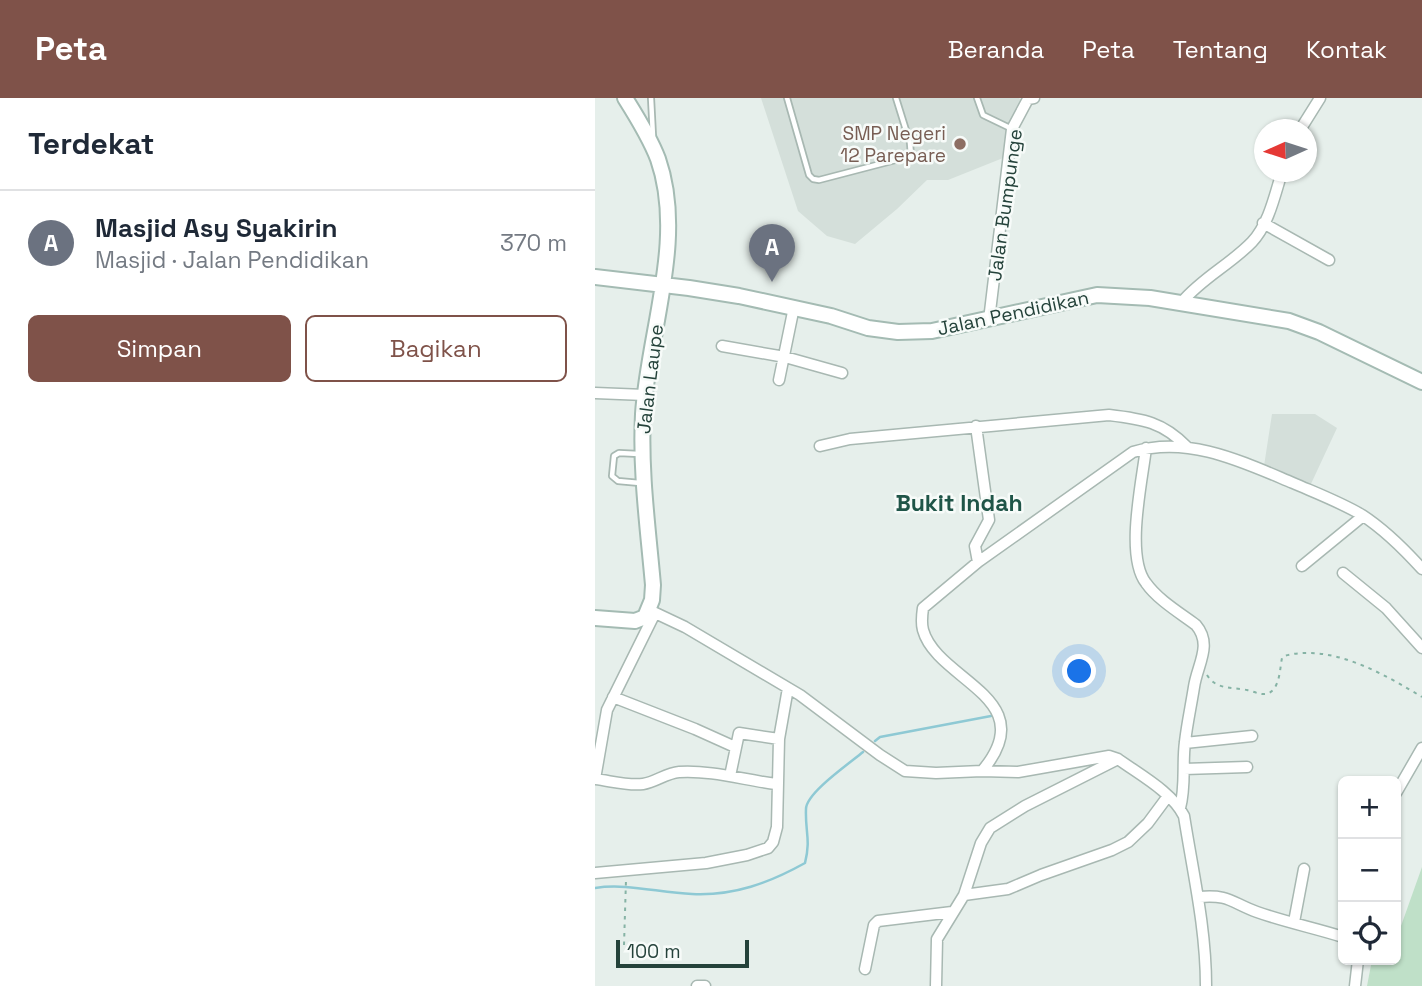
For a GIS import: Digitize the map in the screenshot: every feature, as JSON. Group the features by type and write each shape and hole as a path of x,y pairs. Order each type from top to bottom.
{"street":[{"name":"Jalan Laupe","path":"625,98 653,148 664,185 667,217 666,259 645,395 642,454 653,585 652,612"},
{"name":"Jalan Bumpunge","path":"989,320 1012,129 1028,98 1034,98"},
{"path":"1307,119 1320,98"},
{"path":"1182,302 1217,269 1251,243 1263,223 1278,182"},
{"path":"1263,223 1329,260"},
{"name":"Jalan Pendidikan","path":"595,277 689,288 794,307 881,331 932,331 1097,295 1182,302 1289,321 1319,332 1422,382"},
{"path":"779,380 794,307"},
{"path":"722,346 785,357 842,373"},
{"path":"595,393 645,395"},
{"path":"820,446 850,439 1109,415 1156,424 1172,432 1187,447"},
{"path":"976,426 989,520 975,546 978,562"},
{"path":"982,771 993,758 999,741 1001,731 997,715 977,687 941,656 923,631 923,608 978,562 1125,457 1146,448 1187,447 1234,459 1363,516 1386,533 1422,569"},
{"path":"1146,448 1136,533 1139,570 1147,585 1202,633 1205,642 1196,674 1185,743 1184,791 1180,808"},
{"path":"1302,566 1363,516"},
{"path":"1343,573 1382,604 1422,648"},
{"path":"595,618 635,621 652,612"},
{"path":"652,612 685,627 800,695 905,771 936,774 1018,772 1101,756 1118,759 1168,796 1184,816 1199,897 1206,957 1206,986"},
{"path":"652,612 613,696 604,725 595,779 646,784 667,774 681,772 730,776 776,784"},
{"path":"595,873 706,863 762,852 773,842 777,827 779,738 788,688"},
{"path":"613,696 735,747"},
{"path":"730,776 740,732 779,738"},
{"path":"1185,743 1252,736"},
{"path":"1401,784 1422,748"},
{"path":"936,986 937,939 964,895 981,843 990,828 1025,806 1118,759"},
{"path":"1184,769 1247,767"},
{"path":"964,895 1008,889 1112,850 1128,842 1148,823 1168,796"},
{"path":"1294,922 1304,869"},
{"path":"1199,897 1222,896 1257,912 1338,935"},
{"path":"865,969 874,925 878,921 952,912"},
{"path":"1355,986 1357,965"},
{"path":"697,986 705,986"}],"lane":[{"path":"651,98 653,148"},
{"path":"787,98 809,175 819,180 911,156 910,143 896,98"},
{"path":"977,98 983,115 1012,129"},
{"path":"642,454 618,453 614,456 612,476 618,481 644,484"}],"path":[{"path":"1200,663 1210,681 1227,689 1247,690 1258,694 1270,693 1276,687 1284,656 1316,654 1345,659 1370,668 1422,697"},
{"path":"624,945 626,882"}],"shaded area":[{"path":"761,98 1021,100 1007,130 1003,158 948,180 927,180 855,244 827,236 798,211"},
{"path":"1272,414 1315,414 1337,428 1310,486 1264,466"}],"green space":[{"path":"1422,867 1422,986 1367,986 1371,965 1401,965 1401,926"}],"waterway":[{"path":"875,741 880,737 991,716"},
{"path":"595,888 631,887 692,894 722,893 751,887 792,870 805,863 808,848 808,802 821,787 863,752"}],"place":[{"name":"SMP Negeri 12 Parepare","path":"960,144"},
{"name":"Masjid Asy Syakirin","path":"772,282"}],"district":[{"name":"Bukit Indah","path":"959,503"}]}
